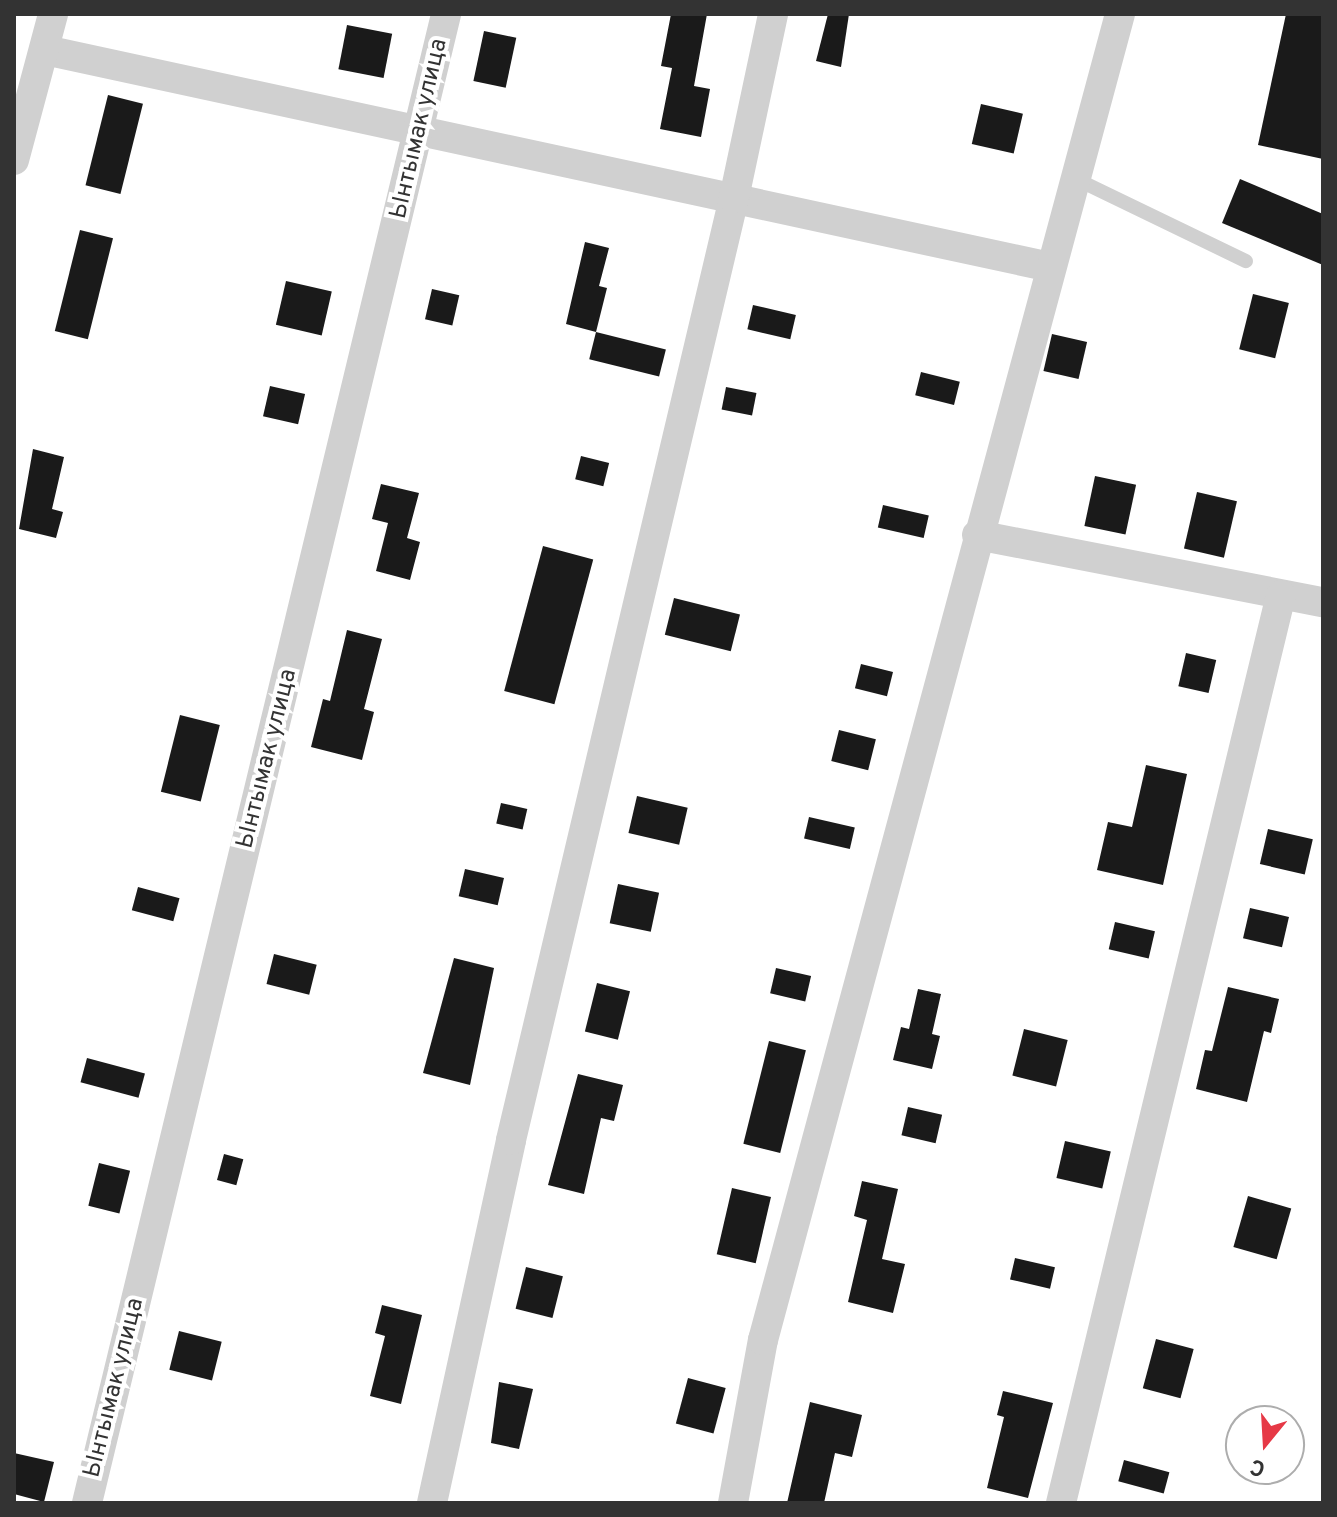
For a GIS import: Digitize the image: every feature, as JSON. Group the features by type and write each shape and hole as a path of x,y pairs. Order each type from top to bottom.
{"street":[{"path":"14,160 53,14"},
{"name":"Ынтымак улица","path":"87,1503 446,14"},
{"path":"432,1503 511,1140 734,198 773,14"},
{"path":"733,1503 763,1340 977,535 1120,14"},
{"path":"45,50 1050,267"},
{"path":"977,535 1323,602"},
{"path":"1061,1503 1281,595"}],"lane":[{"path":"1074,178 1246,261"}],"building":[{"path":"671,14 707,14 694,86 710,89 701,137 660,129 672,68 661,66"},
{"path":"828,14 849,14 841,67 816,61"},
{"path":"1286,14 1323,14 1323,159 1258,145"},
{"path":"347,25 392,34 384,78 338,69"},
{"path":"484,31 516,38 506,88 473,81"},
{"path":"108,95 143,104 120,194 86,185"},
{"path":"981,104 1023,114 1014,154 972,144"},
{"path":"1240,179 1323,214 1323,265 1222,223"},
{"path":"80,230 113,238 88,339 55,331"},
{"path":"585,242 609,248 599,286 607,288 596,332 566,324"},
{"path":"286,281 332,292 322,335 276,325"},
{"path":"432,289 459,295 452,326 425,319"},
{"path":"1253,294 1289,303 1275,358 1239,349"},
{"path":"753,305 796,315 790,339 747,329"},
{"path":"596,332 666,349 659,377 589,359"},
{"path":"1052,334 1087,342 1079,379 1043,371"},
{"path":"921,372 960,382 954,405 915,395"},
{"path":"270,386 305,394 298,424 263,416"},
{"path":"726,387 756,393 752,415 722,410"},
{"path":"33,449 64,457 52,509 63,512 56,538 19,529"},
{"path":"581,456 609,463 603,486 575,479"},
{"path":"1095,476 1136,485 1125,535 1084,526"},
{"path":"381,484 419,493 407,538 420,542 410,580 376,571 388,523 372,519"},
{"path":"1197,492 1237,501 1224,558 1184,549"},
{"path":"883,505 929,516 924,538 878,527"},
{"path":"543,546 593,559 554,704 504,691"},
{"path":"674,598 740,614 731,651 665,635"},
{"path":"347,630 382,639 364,709 374,712 362,760 311,747 323,699 330,701"},
{"path":"1186,653 1216,660 1209,693 1178,686"},
{"path":"861,664 893,672 887,696 855,688"},
{"path":"180,715 220,725 201,802 161,792"},
{"path":"839,730 876,739 868,770 831,761"},
{"path":"1146,765 1187,774 1163,885 1097,870 1108,822 1132,827"},
{"path":"637,796 688,808 679,845 628,833"},
{"path":"501,803 527,809 523,830 496,823"},
{"path":"809,817 855,828 850,849 804,838"},
{"path":"1268,829 1313,839 1305,874 1260,864"},
{"path":"465,869 504,878 498,905 459,896"},
{"path":"618,884 659,893 651,932 610,923"},
{"path":"138,887 180,898 173,921 132,910"},
{"path":"1250,908 1289,917 1282,947 1243,938"},
{"path":"1115,922 1155,931 1149,959 1109,949"},
{"path":"274,954 317,965 309,995 267,984"},
{"path":"454,958 494,968 470,1085 423,1073"},
{"path":"776,968 811,976 805,1001 770,993"},
{"path":"597,983 630,991 618,1040 585,1032"},
{"path":"1228,987 1279,999 1271,1033 1264,1031 1247,1102 1196,1089 1205,1050 1212,1051"},
{"path":"918,989 941,994 932,1034 940,1036 932,1069 893,1060 901,1027 909,1029"},
{"path":"1024,1029 1068,1040 1056,1086 1012,1076"},
{"path":"769,1041 806,1050 780,1153 743,1144"},
{"path":"87,1058 145,1074 138,1098 81,1082"},
{"path":"578,1074 623,1085 614,1121 601,1118 584,1194 548,1185"},
{"path":"908,1107 942,1115 936,1143 901,1135"},
{"path":"1065,1141 1111,1152 1102,1189 1056,1178"},
{"path":"224,1154 243,1159 236,1185 217,1180"},
{"path":"99,1163 130,1171 119,1213 88,1206"},
{"path":"862,1181 898,1189 882,1259 905,1264 893,1313 848,1302 867,1220 854,1216"},
{"path":"732,1188 771,1197 756,1263 717,1254"},
{"path":"1248,1196 1291,1208 1277,1259 1233,1247"},
{"path":"1015,1258 1055,1267 1050,1289 1010,1279"},
{"path":"526,1267 563,1276 552,1318 516,1309"},
{"path":"382,1305 422,1315 401,1404 370,1396 385,1336 375,1333"},
{"path":"179,1331 222,1342 212,1380 169,1370"},
{"path":"1156,1339 1194,1349 1180,1398 1143,1388"},
{"path":"688,1378 726,1388 714,1433 676,1423"},
{"path":"499,1382 533,1389 519,1449 491,1443"},
{"path":"1003,1391 1053,1403 1028,1498 987,1488 1004,1417 997,1415"},
{"path":"810,1402 862,1415 852,1457 835,1453 824,1503 787,1503"},
{"path":"14,1453 54,1462 44,1502 14,1494"},
{"path":"1124,1460 1169,1472 1164,1493 1118,1481"}]}
